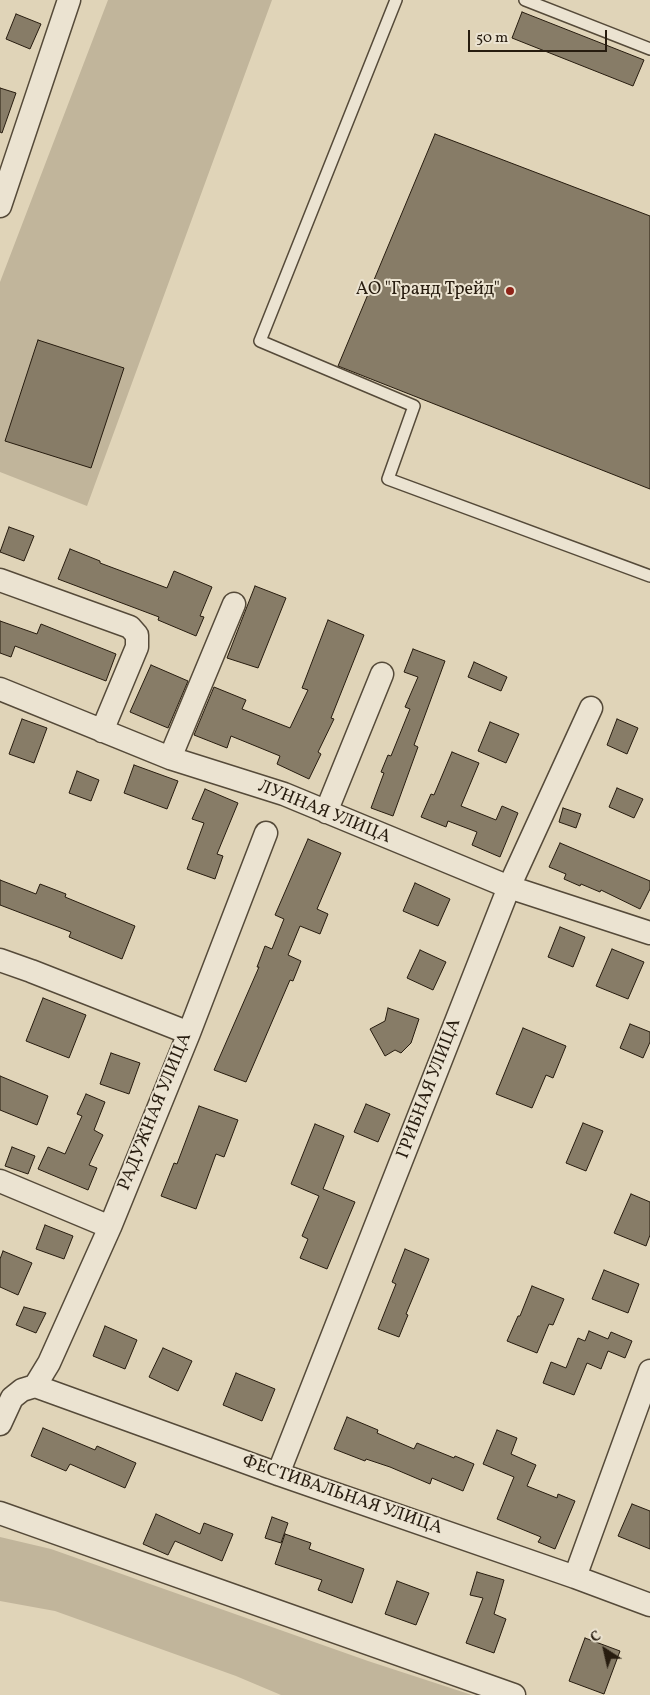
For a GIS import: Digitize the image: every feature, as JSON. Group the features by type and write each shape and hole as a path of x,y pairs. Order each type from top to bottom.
{"street":[{"path":"0,206 69,0"},
{"path":"0,580 130,627 137,635 137,647 102,731"},
{"path":"170,758 234,604"},
{"path":"326,812 382,674"},
{"name":"ЛУННАЯ УЛИЦА","path":"0,689 170,758 284,794 509,887 650,933"},
{"name":"ГРИБНАЯ УЛИЦА","path":"278,1474 509,887 590,708"},
{"name":"РАДУЖНАЯ УЛИЦА","path":"35,1386 49,1363 110,1227 189,1033 266,833"},
{"path":"0,960 189,1033"},
{"path":"0,1181 110,1227"},
{"path":"575,1577 650,1371"},
{"path":"0,1424 12,1398 22,1390 35,1386"},
{"name":"ФЕСТИВАЛЬНАЯ УЛИЦА","path":"35,1386 650,1605"},
{"path":"0,1513 514,1695"}],"lane":[{"path":"396,0 260,341 414,406 388,479 650,576"},
{"path":"525,0 650,49"}],"shaded area":[{"path":"108,0 272,0 87,506 0,472 0,282"},
{"path":"0,1537 51,1549 368,1661 472,1695 281,1695 236,1676 55,1611 0,1601"}],"building":[{"path":"522,12 644,60 633,86 512,38"},
{"path":"16,14 41,24 30,49 6,39"},
{"path":"0,88 16,93 2,133 0,132"},
{"name":"АО \"Гранд Трейд\"","path":"435,134 650,216 650,489 338,366"},
{"path":"38,340 124,368 91,468 5,441"},
{"path":"9,527 34,536 24,561 0,552"},
{"path":"70,549 100,561 100,563 167,588 174,571 212,587 200,616 204,617 196,636 158,620 159,617 58,579"},
{"path":"255,586 286,598 258,668 227,658"},
{"path":"328,620 364,635 331,718 334,719 318,752 321,754 309,779 277,764 280,756 231,736 227,748 194,735 214,687 246,700 242,709 290,728 308,690 302,688"},
{"path":"0,621 37,634 41,624 116,654 106,681 15,646 11,657 0,653"},
{"path":"413,649 445,661 414,745 418,747 393,816 371,808 384,773 381,772 388,755 391,756 410,709 405,707 418,677 404,672"},
{"path":"474,662 507,677 501,691 468,677"},
{"path":"151,665 188,681 168,728 130,712"},
{"path":"22,719 47,728 34,763 9,754"},
{"path":"617,719 638,728 627,754 607,745"},
{"path":"490,722 519,734 506,763 478,751"},
{"path":"452,752 479,763 461,806 496,820 502,806 518,813 500,857 472,845 477,832 448,821 446,827 421,817 431,794 434,795"},
{"path":"134,765 178,781 167,809 124,793"},
{"path":"77,771 99,780 91,801 69,793"},
{"path":"617,788 643,799 634,818 609,807"},
{"path":"205,789 238,803 217,854 223,856 215,879 187,869 204,823 192,819"},
{"path":"563,808 581,814 576,828 559,822"},
{"path":"308,839 341,853 317,909 328,914 320,934 300,926 288,955 301,961 293,981 290,980 246,1082 214,1070 259,967 257,967 265,946 272,949 284,919 275,915"},
{"path":"560,843 650,881 650,889 640,909 601,890 600,892 564,879 566,874 549,867"},
{"path":"0,880 36,894 40,884 66,894 65,897 135,926 122,959 69,937 71,932 0,905"},
{"path":"415,883 450,899 438,926 403,911"},
{"path":"560,927 585,937 573,967 548,957"},
{"path":"612,949 644,962 628,999 596,986"},
{"path":"420,950 446,962 433,990 407,978"},
{"path":"43,998 86,1015 69,1058 26,1041"},
{"path":"388,1008 419,1019 411,1043 401,1053 395,1050 385,1056 370,1029 385,1021"},
{"path":"630,1024 650,1032 650,1042 643,1058 620,1048"},
{"path":"523,1028 566,1046 553,1078 546,1075 532,1108 496,1094"},
{"path":"111,1053 140,1063 129,1094 100,1084"},
{"path":"0,1076 48,1096 37,1125 0,1110"},
{"path":"86,1094 105,1102 94,1130 103,1135 89,1165 97,1168 88,1190 38,1169 48,1147 65,1154 82,1116 77,1114"},
{"path":"366,1104 390,1114 378,1142 354,1132"},
{"path":"199,1106 238,1120 224,1157 216,1154 196,1209 161,1196 174,1163 177,1164"},
{"path":"583,1123 603,1131 586,1171 566,1163"},
{"path":"315,1124 344,1136 323,1189 355,1202 327,1269 300,1258 308,1239 302,1236 319,1196 291,1184"},
{"path":"12,1147 35,1156 28,1174 5,1166"},
{"path":"631,1194 650,1202 650,1235 646,1246 614,1233"},
{"path":"45,1225 73,1236 64,1259 36,1249"},
{"path":"405,1249 429,1259 406,1314 408,1315 399,1337 378,1329 396,1284 392,1282"},
{"path":"3,1251 32,1263 18,1295 0,1287 0,1259"},
{"path":"604,1270 639,1284 628,1313 592,1299"},
{"path":"532,1286 564,1299 553,1325 549,1324 537,1353 507,1341"},
{"path":"24,1307 46,1313 36,1333 16,1325"},
{"path":"105,1326 137,1340 125,1369 93,1356"},
{"path":"589,1331 608,1339 611,1332 632,1341 625,1358 608,1351 601,1369 587,1363 574,1395 543,1383 551,1362 566,1368 578,1338 585,1341"},
{"path":"163,1348 192,1361 178,1391 149,1377"},
{"path":"236,1373 275,1389 262,1421 223,1405"},
{"path":"347,1417 378,1430 377,1433 414,1449 417,1443 474,1464 463,1491 432,1478 430,1484 390,1467 366,1459 365,1461 334,1449"},
{"path":"43,1428 95,1450 97,1446 136,1463 125,1488 70,1464 66,1471 31,1456"},
{"path":"497,1430 517,1438 511,1454 536,1465 527,1486 557,1498 558,1494 575,1501 555,1549 538,1542 541,1537 497,1519 514,1477 483,1464"},
{"path":"632,1504 650,1511 650,1549 618,1536"},
{"path":"156,1514 200,1534 204,1523 233,1534 222,1561 175,1541 168,1555 143,1544"},
{"path":"272,1517 288,1523 281,1543 265,1538"},
{"path":"285,1534 311,1543 309,1549 364,1569 352,1603 318,1590 322,1580 275,1564"},
{"path":"477,1572 504,1580 494,1614 506,1619 494,1653 466,1643 483,1598 470,1595"},
{"path":"397,1581 429,1593 416,1625 385,1614"},
{"path":"585,1638 620,1651 604,1694 569,1681"}],"place":[{"name":"АО \"Гранд Трейд\"","path":"510,291"}]}
